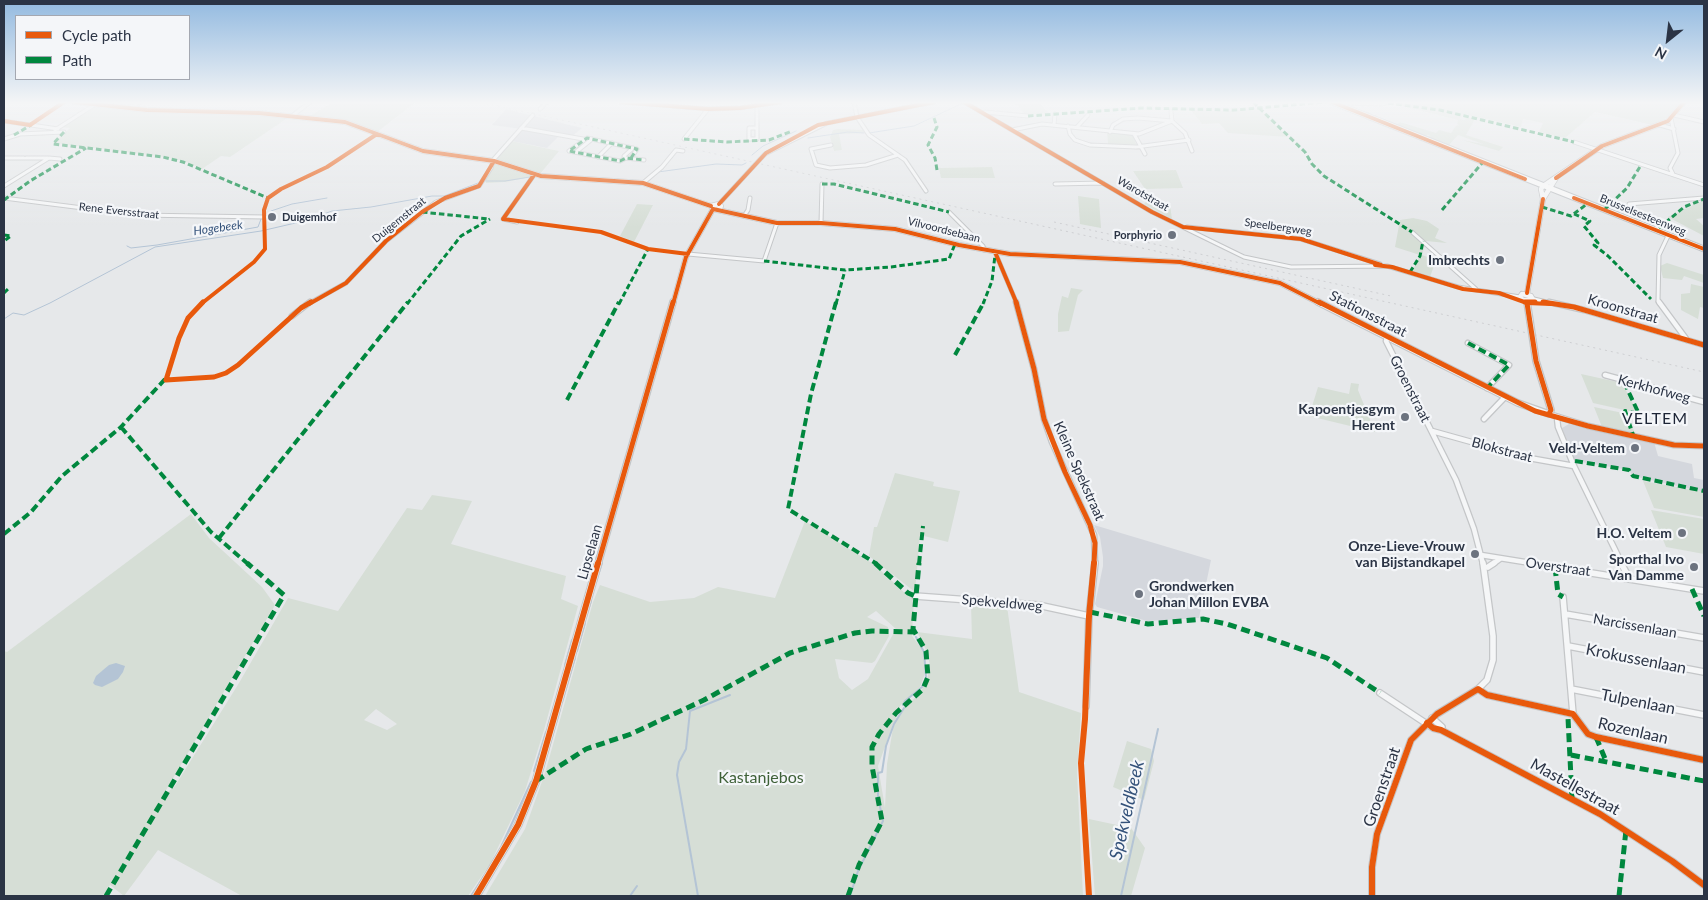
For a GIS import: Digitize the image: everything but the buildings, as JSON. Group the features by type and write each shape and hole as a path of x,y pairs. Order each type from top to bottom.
{"main road":[{"name":"Brusselsesteenweg","path":"1437,144 1704,249"}],"street":[{"name":"Vilvoordsebaan","path":"404,144 423,151 494,160 534,175 643,183 744,216 777,223 821,223 895,229 995,252 1167,260"},
{"name":"Duigemstraat","path":"292,316 307,304 346,283 386,241 436,202 479,186 506,144"},
{"path":"577,144 569,151 620,161 626,158 644,160"},
{"path":"576,152 586,144"},
{"path":"598,156 611,144"},
{"path":"616,144 638,150 631,158"},
{"path":"715,207 765,154 783,144"},
{"path":"883,144 905,160 926,191"},
{"name":"Warotstraat","path":"1036,144 1152,212 1244,257 1287,267 1374,265"},
{"path":"1084,144 1140,146 1156,144"},
{"path":"1189,144 1192,151"},
{"path":"1580,144 1704,185"},
{"path":"1527,294 1543,199 1542,186 1596,149 1609,144"},
{"path":"1673,174 1670,168 1678,153 1677,144"},
{"path":"831,145 811,149 816,165 830,168 866,165 898,155"},
{"path":"1140,146 1145,154"},
{"path":"626,158 624,156 633,148"},
{"path":"643,183 662,167 676,150 683,151"},
{"path":"4,158 60,159"},
{"path":"4,186 49,158"},
{"path":"517,222 503,219 534,175"},
{"path":"1543,199 1556,178"},
{"path":"1055,184 1103,182"},
{"path":"821,223 822,184"},
{"name":"Rene Eversstraat","path":"4,198 138,215 265,217"},
{"path":"744,216 748,210 750,198"},
{"path":"1658,232 1657,225 1631,211 1628,208 1629,204 1704,198"},
{"name":"Lipselaan","path":"476,896 518,825 536,781 688,254 715,207"},
{"path":"949,212 983,246 984,250"},
{"path":"688,254 764,261 777,223"},
{"name":"Speelbergweg","path":"1183,227 1301,239 1381,265"},
{"path":"1412,232 1476,290"},
{"path":"1668,236 1659,255 1658,301 1687,340"},
{"name":"Kleine Spekstraat","path":"995,252 1017,304 1034,369 1044,419 1055,449 1094,535 1095,563 1089,616 1086,706"},
{"name":"Speelbergweg","path":"1367,259 1374,265"},
{"name":"Stationsstraat","path":"1167,260 1194,264 1285,285 1505,397 1535,411 1549,414"},
{"path":"1374,265 1381,265 1458,288 1520,296 1527,301 1536,361 1551,410 1549,414 1565,420 1668,443 1704,446"},
{"path":"1520,296 1527,294 1534,299"},
{"path":"1527,301 1534,299"},
{"name":"Kroonstraat","path":"1534,299 1584,310 1704,345"},
{"name":"Groenstraat","path":"1372,896 1372,867 1377,834 1411,740 1432,718 1478,689 1487,680 1493,660 1493,636 1481,555 1474,529 1456,480 1386,341 1387,336"},
{"path":"1468,343 1509,365 1487,388"},
{"name":"Kerkhofweg","path":"1605,375 1704,402"},
{"path":"1493,418 1486,417 1505,397"},
{"path":"1557,418 1574,466 1629,578"},
{"path":"1558,425 1565,420"},
{"name":"Blokstraat","path":"1432,431 1530,458 1574,466"},
{"name":"Overstraat","path":"1481,555 1629,578 1704,592"},
{"path":"1488,567 1500,559"},
{"name":"Spekveldweg","path":"915,596 1038,605 1089,616"},
{"path":"1478,689 1487,695 1574,714 1563,597"},
{"name":"Narcissenlaan","path":"1565,614 1704,638"},
{"name":"Krokussenlaan","path":"1568,646 1704,672"},
{"name":"Tulpenlaan","path":"1571,689 1704,716"},
{"path":"1380,693 1427,723"},
{"name":"Rozenlaan","path":"1574,714 1588,734 1596,737 1704,760"},
{"name":"Mastellestraat","path":"1432,718 1442,726 1441,730"},
{"name":"Mastellestraat","path":"1427,723 1433,728 1441,730 1600,814 1672,861 1704,885"}],"shaded area":[{"path":"526,144 551,144 547,148"},
{"path":"1569,424 1654,442 1658,456 1692,464 1694,478 1704,480 1704,492 1633,476 1629,470 1575,461 1562,428"},
{"path":"1094,525 1211,560 1199,618 1147,621 1097,607 1095,604 1103,566 1103,557 1100,537"}],"green space":[{"path":"62,144 249,144 230,157 221,156 202,169 184,161"},
{"path":"509,144 525,144 559,151 540,174 498,161 497,158"},
{"path":"832,144 841,144 842,150 834,151"},
{"path":"1475,144 1494,144 1503,147 1499,151"},
{"path":"498,163 531,175 531,177 505,182 486,183 485,180 495,164"},
{"path":"992,167 995,178 941,178 939,168"},
{"path":"1176,170 1183,188 1145,189 1133,171"},
{"path":"1078,196 1099,199 1101,228 1080,224"},
{"path":"1149,199 1170,205 1172,219 1144,204"},
{"path":"1702,201 1704,202 1704,218 1696,219 1704,226 1704,236 1668,217"},
{"path":"637,204 653,205 634,242 620,236"},
{"path":"1413,218 1427,221 1439,229 1435,238 1447,243 1426,241 1422,255 1436,260 1430,277 1412,272 1420,255 1395,247 1400,220"},
{"path":"1667,263 1704,275 1704,283 1684,276 1682,280 1663,278 1660,266"},
{"path":"1691,284 1704,287 1704,308 1700,307 1698,319 1681,310 1681,294 1690,293"},
{"path":"1071,288 1083,290 1078,295 1069,331 1058,332 1058,314 1062,296 1068,298"},
{"path":"1581,374 1622,383 1638,413 1593,403"},
{"path":"1351,383 1359,384 1358,390 1375,432 1309,416 1318,387 1349,394"},
{"path":"1594,407 1628,414 1635,434 1602,427"},
{"path":"895,473 934,482 933,486 960,491 948,542 920,535 915,592 869,556 874,527 877,527"},
{"name":"H.O. Veltem","path":"1643,481 1704,492 1704,517 1654,508"},
{"path":"432,495 472,501 451,544 566,576 561,599 578,606 525,791 490,864 468,896 242,896 158,850 124,896 110,885 103,896 4,896 4,651 7,652 191,514 209,538 262,587 275,605 162,797 175,786 239,683 288,598 338,611 407,508 422,510","holes":["376,709 397,724 387,730 364,720"]},
{"name":"H.O. Veltem","path":"1651,510 1704,519 1704,554 1666,547"},
{"name":"Kastanjebos","path":"805,521 875,565 907,595 914,598 912,636 922,649 927,668 920,687 900,706 895,721 903,709 920,693 927,680 930,666 928,654 917,632 972,639 971,603 1007,606 1019,692 1081,713 1077,773 1083,896 485,896 525,829 545,773 593,602 600,585 650,602 694,598 718,587 775,598","holes":["876,611 896,629 868,679 852,690 839,678 835,659 872,663 875,661 889,636 888,627 867,617","894,722 887,764 885,808 878,766"]},
{"path":"1127,741 1151,749 1154,761 1144,800 1113,787"},
{"path":"1089,819 1131,828 1145,848 1131,896 1095,896"}],"water":[{"path":"116,663 125,666 118,679 102,687 93,683 96,676 109,665"}],"waterway":[{"name":"Hogebeek","path":"752,155 767,144"},
{"name":"Hogebeek","path":"658,172 716,164 742,165 746,163"},
{"name":"Hogebeek","path":"486,181 505,181 530,177"},
{"name":"Hogebeek","path":"4,319 13,313 24,315 50,303 155,247 261,231 304,221 332,211 371,207 432,196 444,196 478,183"},
{"path":"271,211 292,204 327,198"},
{"name":"Hogebeek","path":"127,246 131,248 157,245 258,227 261,219"},
{"path":"647,405 656,370"},
{"path":"634,449 643,418"},
{"path":"628,470 633,453"},
{"path":"604,533 625,458"},
{"path":"617,508 626,475"},
{"path":"606,546 616,513"},
{"path":"595,561 602,539"},
{"path":"601,564 605,551"},
{"path":"596,582 602,563"},
{"path":"586,617 591,601"},
{"path":"577,651 585,623"},
{"path":"903,705 905,701 922,687 926,677 924,652 916,637"},
{"path":"565,665 572,640"},
{"path":"562,702 575,658"},
{"path":"548,726 564,672"},
{"path":"698,896 677,775 679,762 686,749 690,711 730,695"},
{"path":"850,896 858,871 883,821 878,797 878,773 882,772 886,746 894,724 904,708"},
{"path":"541,775 560,709"},
{"name":"Spekveldbeek","path":"1121,896 1158,729"},
{"path":"534,771 546,732"},
{"path":"502,845 531,782"},
{"path":"480,896 516,834"},
{"path":"471,896 484,876"},
{"path":"630,896 637,886"}],"railway":[{"path":"670,144 1704,372"},
{"path":"1054,222 1391,296"}],"marked path":[{"path":"53,144 163,157 183,162 268,198"},
{"path":"579,144 569,151 620,161 626,158 644,160"},
{"path":"614,144 637,149 631,158"},
{"path":"928,144 935,158 937,170"},
{"path":"1297,144 1324,176 1412,232"},
{"path":"4,200 30,181 86,148"},
{"path":"1442,210 1483,162"},
{"path":"1604,210 1627,188 1641,165"},
{"path":"822,184 834,184 949,212"},
{"path":"1659,228 1684,207 1704,199"},
{"path":"1542,207 1571,216 1587,204"},
{"path":"422,212 489,219"},
{"path":"1574,214 1590,221 1584,226 1598,243 1594,245 1608,256 1651,299"},
{"path":"219,538 461,236 490,219"},
{"path":"4,235 11,236 4,241"},
{"path":"1410,272 1420,256 1423,241"},
{"path":"764,261 845,270 891,267 949,259 955,244"},
{"path":"567,400 648,249"},
{"path":"955,355 985,300 992,281 995,255"},
{"path":"845,270 811,394 788,509 860,552 877,564 908,593 915,596"},
{"path":"4,293 9,288"},
{"path":"1468,343 1509,365 1487,388"},
{"path":"4,534 31,512 62,476 121,427 167,377"},
{"path":"1624,382 1639,414 1625,411 1633,435"},
{"path":"106,896 284,595 211,532 121,427"},
{"path":"1575,461 1629,470 1633,476 1704,491"},
{"path":"848,896 859,865 882,821 872,766 872,747 879,734 896,713 923,689 928,677 926,651 913,629 923,526"},
{"path":"1555,567 1558,594 1563,597"},
{"path":"1692,589 1704,616"},
{"path":"1090,612 1148,624 1203,619 1227,624 1327,658 1380,693"},
{"path":"536,781 586,749 631,734 704,700 790,653 855,633 872,631 915,632"},
{"path":"1572,798 1568,718 1573,714"},
{"path":"1596,737 1606,761"},
{"path":"1571,755 1704,781"},
{"path":"1619,896 1626,830"}],"cycle path":[{"path":"362,144 327,167 281,189 268,198 264,210 265,249 254,262 203,302 188,318 179,338 166,380 214,377 226,373 238,365 301,308 346,283 386,241 422,212 445,198 479,186 494,161"},
{"path":"404,144 423,151 494,161 541,176 643,183 711,206"},
{"path":"719,204 766,153 783,144"},
{"path":"1036,144 1152,212 1183,227 1301,239 1381,265"},
{"path":"1437,144 1525,179"},
{"path":"1556,178 1607,144"},
{"path":"534,175 503,219 601,232 648,249 688,254"},
{"path":"1574,198 1704,249"},
{"path":"1527,293 1543,199"},
{"path":"713,209 777,223 821,223 895,229 959,245 1010,254 1180,262 1280,283 1535,411 1588,426 1674,445 1704,446"},
{"path":"476,896 518,825 536,781 686,257 713,209"},
{"path":"995,252 1017,304 1034,369 1044,419 1065,472 1090,525 1095,543 1081,763 1089,896"},
{"path":"1375,265 1392,267 1463,289 1499,293 1527,303 1540,302 1574,307 1704,345"},
{"path":"1527,303 1536,361 1551,410 1549,414"},
{"path":"1372,896 1372,867 1377,834 1411,740 1437,714 1478,689 1487,695 1573,714 1588,734 1596,737 1704,760"},
{"path":"1427,723 1433,728 1441,730 1600,814 1672,861 1704,885"}],"place":[{"name":"Duigemhof","path":"272,217"},
{"name":"Porphyrio","path":"1172,235"},
{"name":"Imbrechts","path":"1500,260"},
{"name":"Kapoentjesgym Herent","path":"1405,417"},
{"name":"Veld-Veltem","path":"1635,448"},
{"name":"H.O. Veltem","path":"1682,533"},
{"name":"Onze-Lieve-Vrouw van Bijstandkapel","path":"1475,554"},
{"name":"Sporthal Ivo Van Damme","path":"1694,567"},
{"name":"Grondwerken Johan Millon EVBA","path":"1139,594"}],"district":[{"name":"VELTEM","path":"1655,419"}]}
